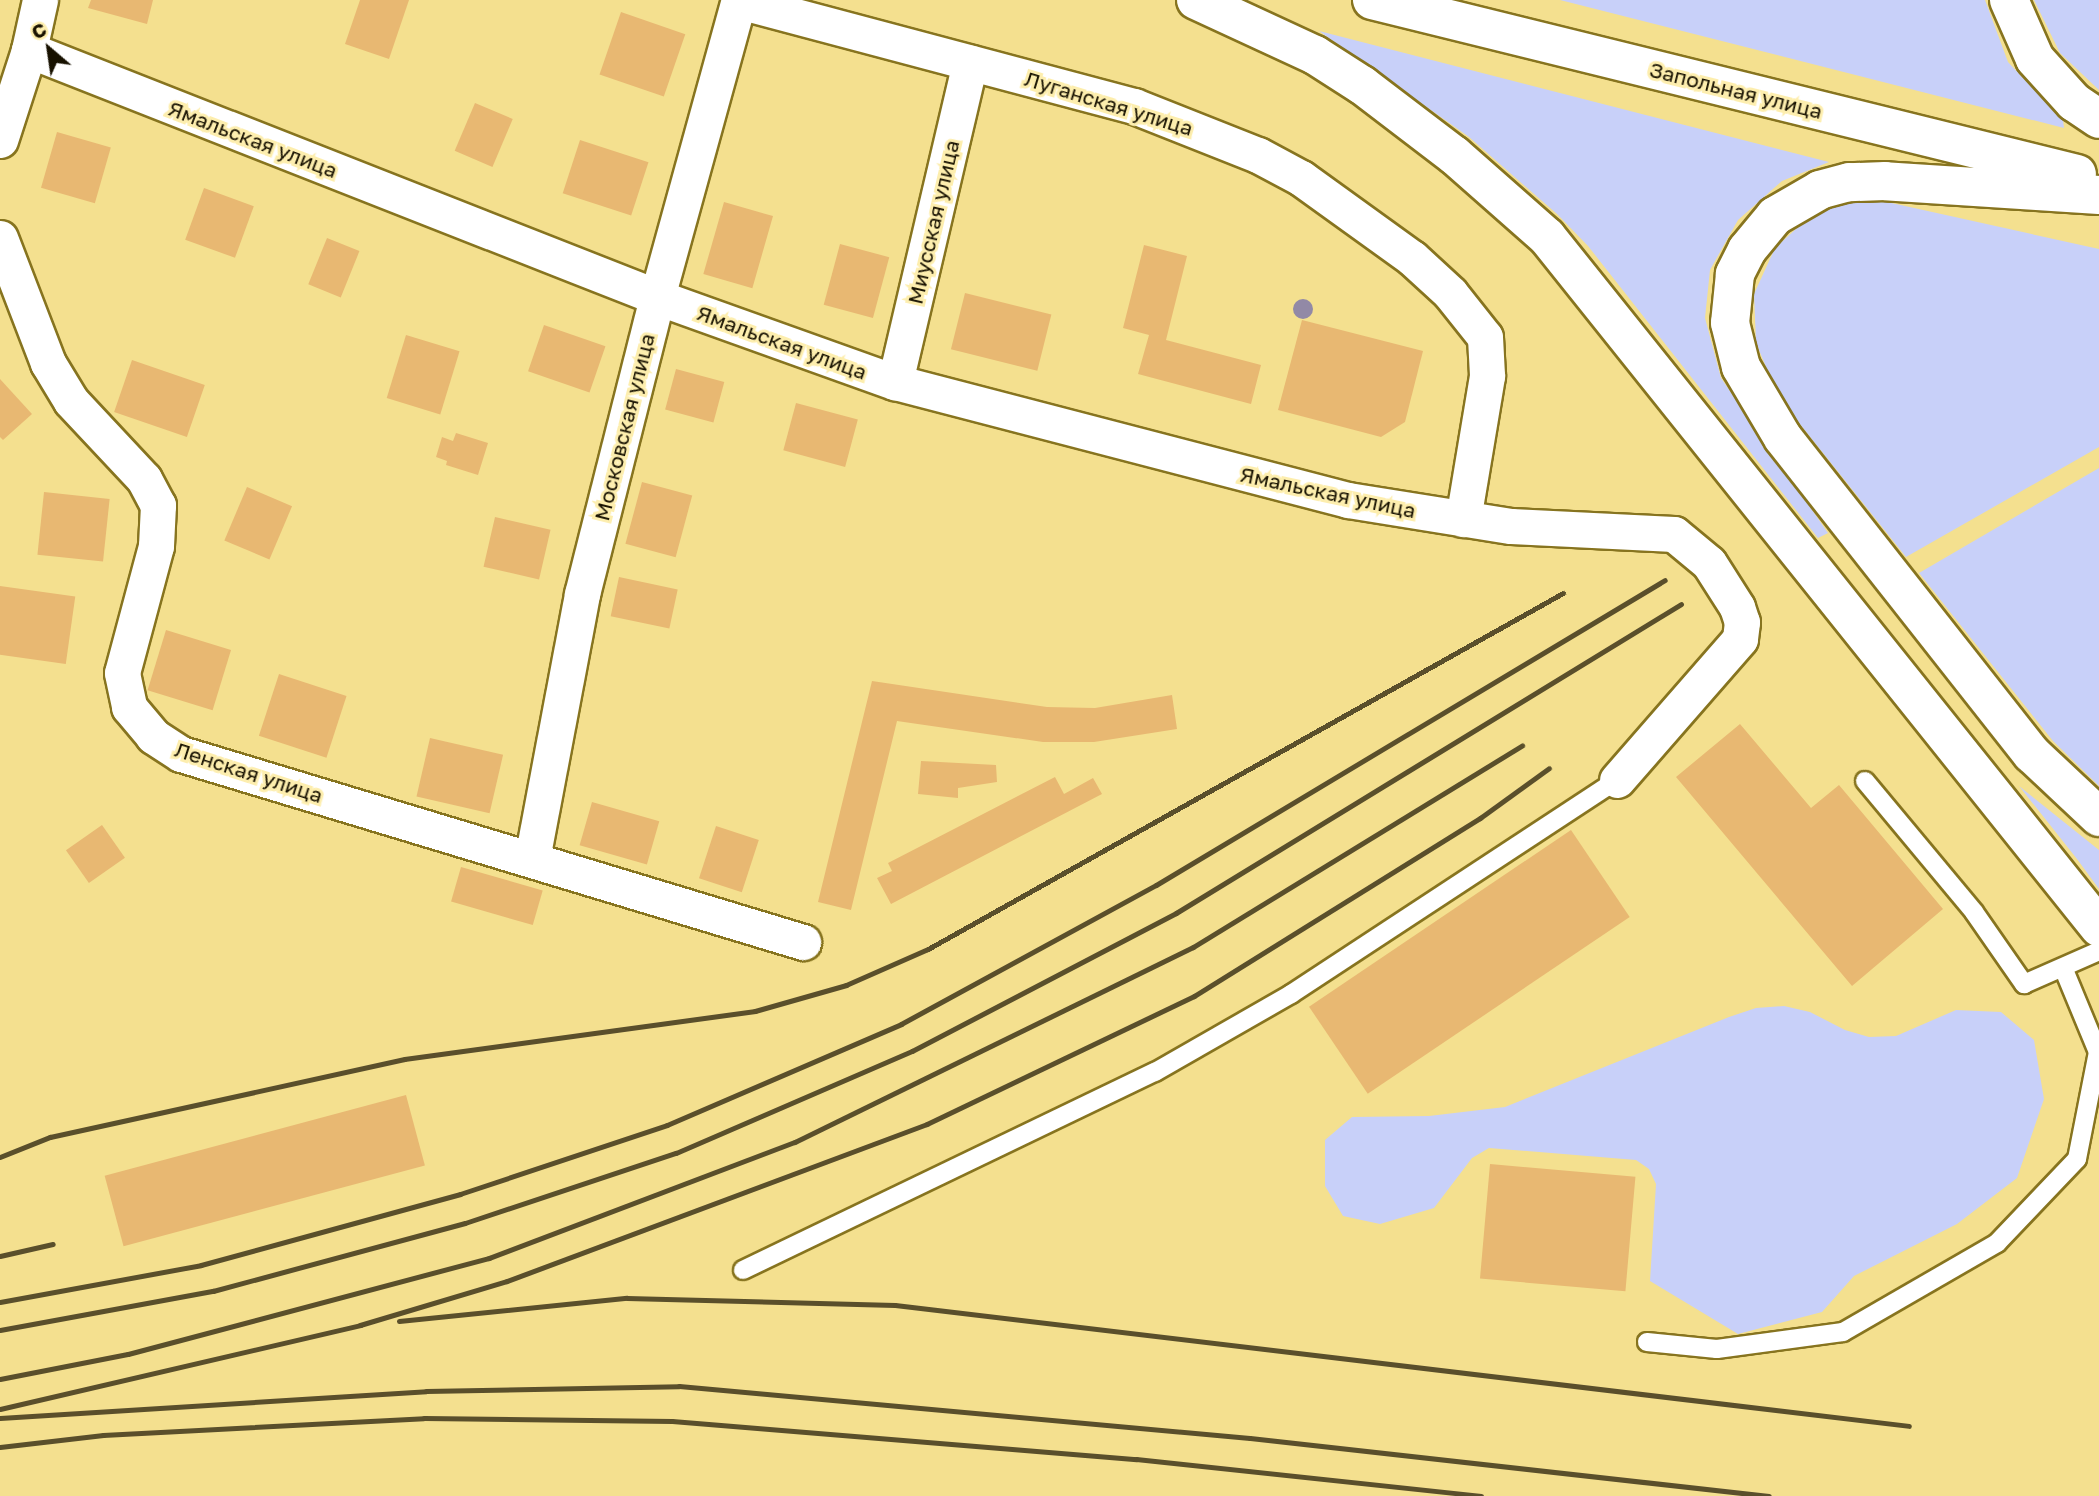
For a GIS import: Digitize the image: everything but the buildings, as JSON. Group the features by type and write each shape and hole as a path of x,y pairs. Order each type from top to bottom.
{"street":[{"path":"0,140 29,50 40,0"},
{"path":"1196,0 1315,55 1353,79 1518,208 1576,268 2099,927"},
{"name":"Запольная улица","path":"1372,0 2099,180"},
{"path":"2009,0 2035,59 2074,102 2099,118"},
{"name":"Луганская улица","path":"739,1 1134,106 1258,155 1301,178 1412,258 1450,293 1485,337 1488,350 1463,519"},
{"name":"Московская улица","path":"532,859 582,594 657,297 739,1"},
{"name":"Ямальская улица","path":"29,50 657,297 895,382 1348,500 1463,519 1565,530 1674,534 1709,563 1742,622 1740,639 1729,657 1617,780"},
{"name":"Миусская улица","path":"895,382 970,62"},
{"path":"2099,195 1948,182 1849,182 1795,201 1747,250 1730,296 1730,323 1741,367 1783,438 2032,754 2099,817"},
{"name":"Ленская улица","path":"0,238 48,363 71,401 144,478 158,505 156,547 122,673 129,707 153,736 181,754 803,942"}],"lane":[{"path":"744,1269 1155,1072 1291,993 1617,780"},
{"path":"1865,781 1974,912 2024,984 2064,970 2099,951"},
{"path":"1647,1342 1717,1349 1843,1332 1997,1243 2077,1159 2098,1052 2064,970"}],"shaded area":[{"path":"1560,0 1985,0 2008,62 2063,120 2064,128"},
{"path":"2034,0 2099,0 2099,90 2060,53"},
{"path":"1319,31 1829,162 1782,181 1738,220 1710,270 1705,318 1721,378 1828,533 1818,538 1588,246 1557,214 1469,137"},
{"path":"1844,202 1887,202 2099,249 2099,447 1906,557 1779,398 1756,343 1754,294 1775,248 1807,219"},
{"path":"2099,468 2099,786 2053,741 1919,573"},
{"path":"2019,786 2099,850 2099,889 2077,859"},
{"path":"1784,1006 1810,1012 1845,1030 1869,1037 1896,1036 1956,1010 2001,1012 2034,1040 2044,1099 2017,1178 1957,1224 1854,1276 1822,1312 1738,1334 1650,1281 1656,1184 1649,1169 1636,1160 1489,1148 1472,1158 1434,1208 1380,1224 1343,1216 1325,1186 1325,1140 1352,1117 1429,1116 1505,1107 1729,1017 1756,1008"}],"railway":[{"path":"0,1302 201,1265 460,1194 667,1125 901,1024 1156,885 1665,580"},
{"path":"0,1157 50,1137 405,1059 755,1011 846,985 928,949 1563,593"},
{"path":"0,1330 213,1291 465,1223 676,1153 912,1051 1176,913 1681,604"},
{"path":"0,1379 128,1354 489,1258 795,1142 1193,947 1522,745"},
{"path":"0,1409 360,1325 507,1281 927,1124 1194,996 1480,818 1549,768"},
{"path":"0,1256 53,1244"},
{"path":"399,1321 627,1298 895,1305 1909,1426"},
{"path":"0,1418 426,1391 679,1386 1250,1438 1769,1496"},
{"path":"0,1447 103,1435 424,1418 672,1421 1136,1459 1481,1496"}]}
